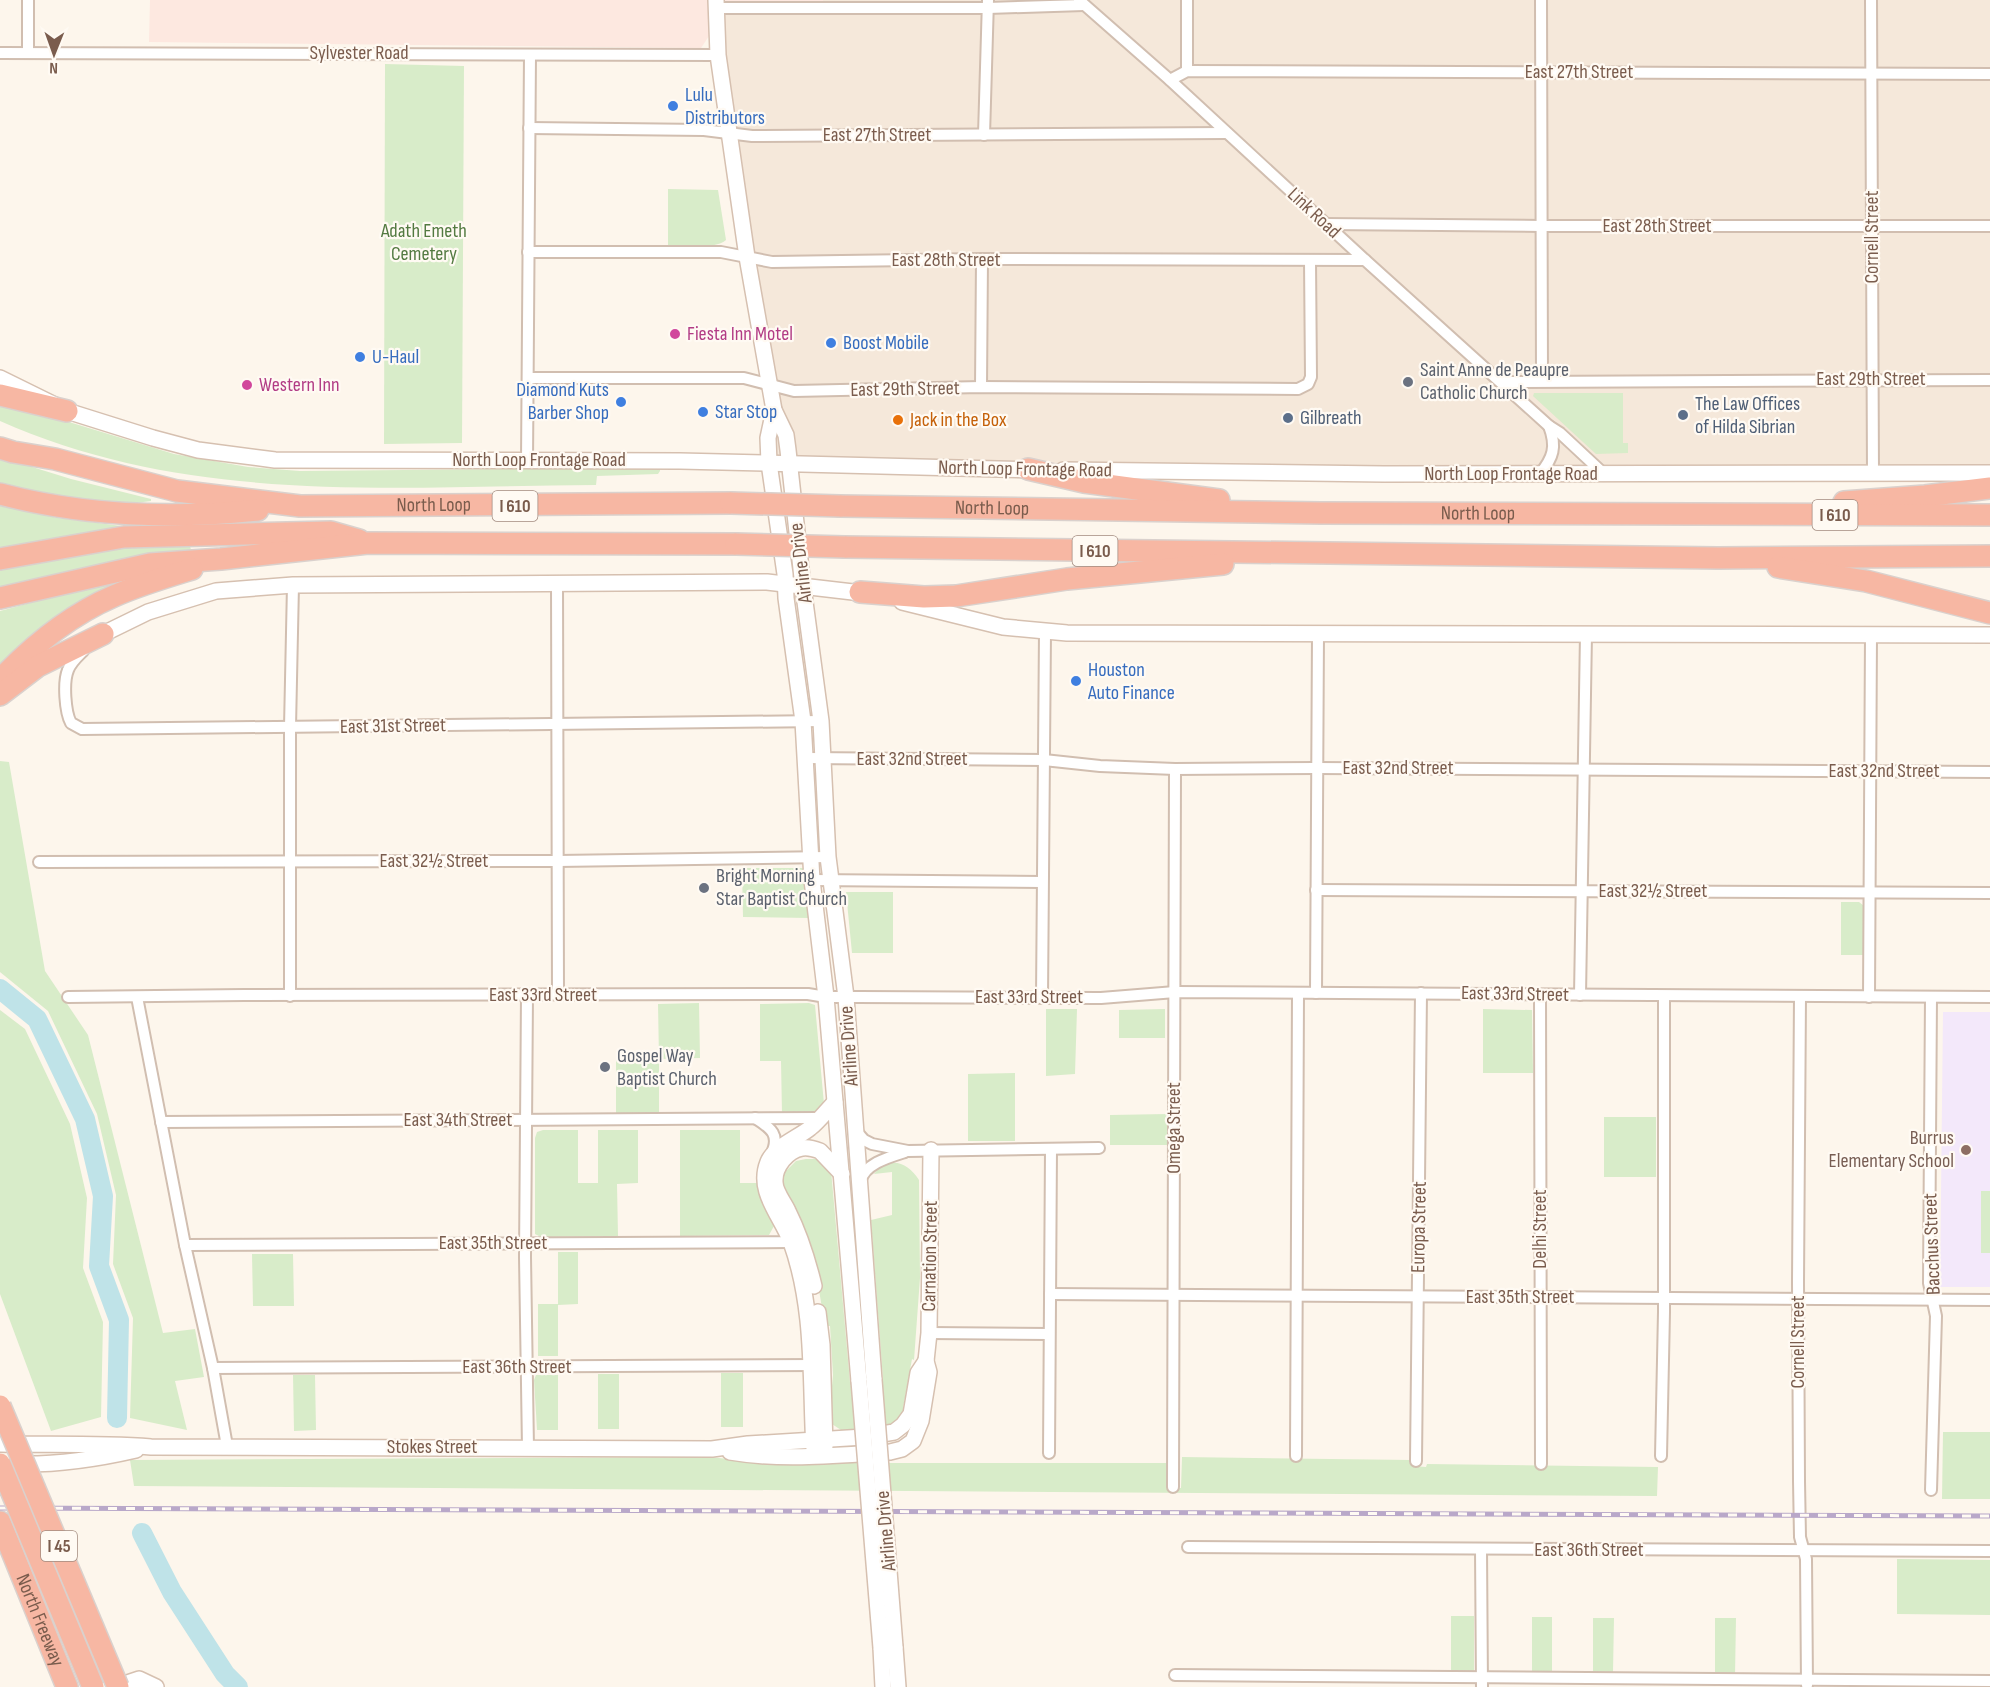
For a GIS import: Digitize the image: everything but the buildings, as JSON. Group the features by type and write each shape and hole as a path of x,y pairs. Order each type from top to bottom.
{"highway":[{"path":"0,395 66,411"},
{"path":"0,433 55,459"},
{"name":"North Loop","path":"0,448 55,459 177,491 300,506 731,503 1321,513 1990,516"},
{"path":"1028,469 1084,482 1321,513"},
{"path":"1681,514 1925,496 1990,488"},
{"path":"0,494 63,508 108,513 220,514 300,506"},
{"path":"0,559 135,536 331,532 368,543"},
{"name":"North Loop","path":"0,598 150,564 221,559 368,543 736,544 1718,558 1990,556"},
{"path":"860,592 924,597 956,596 1067,579 1346,554"},
{"path":"1718,558 1866,581 1990,613"},
{"path":"0,680 50,634 112,597 221,559"},
{"path":"0,695 38,666 103,634"},
{"name":"I 45","path":"0,1406 116,1687"},
{"name":"North Freeway","path":"0,1464 93,1687"},
{"name":"North Freeway","path":"0,1522 67,1687"}],"main road":[{"name":"Airline Drive","path":"716,4 718,56 728,133 774,410 786,435 821,721 830,881 846,997 859,1191 866,1380"},
{"name":"North Loop Frontage Road","path":"0,378 66,411 198,450 245,458 275,460 527,460 1125,472 1990,473"},
{"name":"Airline Drive","path":"774,410 768,438 769,464 806,758 812,880 866,1380 888,1647 898,1687"},
{"path":"103,634 148,612 216,591 293,585 767,582 860,592 982,622 1045,632 1990,635"},
{"name":"Airline Drive","path":"771,1156 811,1128 835,1102"},
{"path":"820,1456 817,1365 822,1345 817,1302 813,1284 775,1183 779,1167 786,1156 801,1148 820,1151 842,1174"},
{"name":"Carnation Street","path":"926,1361 929,1333 931,1150"},
{"path":"771,1156 764,1185 795,1240"},
{"name":"Stokes Street","path":"0,1444 104,1443 151,1447 712,1449 882,1435 899,1429 911,1414 918,1373 926,1361"},
{"name":"Stokes Street","path":"712,1449 763,1457 890,1452 902,1449 913,1441 918,1432 929,1372 926,1361"},
{"name":"Stokes Street","path":"0,1464 48,1465 106,1457 151,1447"},
{"name":"Airline Drive","path":"883,1687 888,1647"},
{"path":"116,1687 139,1679 156,1687"}],"street":[{"path":"28,0 28,53"},
{"path":"1186,0 1187,71"},
{"path":"1541,0 1542,380"},
{"name":"Cornell Street","path":"1871,0 1872,474"},
{"path":"716,4 1082,2"},
{"name":"Link Road","path":"1082,2 1604,474"},
{"path":"984,135 988,4"},
{"name":"Sylvester Road","path":"0,53 718,56"},
{"path":"527,460 530,55"},
{"name":"East 27th Street","path":"1170,80 1187,71 1990,74"},
{"name":"East 27th Street","path":"529,128 704,130 752,136 1226,133"},
{"name":"East 28th Street","path":"1325,224 1990,226"},
{"name":"East 28th Street","path":"528,252 722,252 772,262 982,259 1365,260"},
{"path":"981,387 982,259"},
{"name":"East 29th Street","path":"528,378 744,378 794,391 981,387 1302,388 1308,384 1311,377 1310,261"},
{"name":"East 29th Street","path":"1501,382 1542,380 1990,380"},
{"path":"1540,474 1554,452 1553,437 1549,426"},
{"path":"557,582 558,995"},
{"path":"290,996 290,728 293,585"},
{"path":"1042,997 1045,632"},
{"name":"East 31st Street","path":"103,634 74,660 67,674 66,708 74,726 88,729 290,728 821,721"},
{"path":"1316,993 1318,634"},
{"path":"1580,995 1586,634"},
{"path":"1869,997 1871,635"},
{"name":"East 32nd Street","path":"806,758 1044,760 1100,766 1175,769 1990,772"},
{"name":"Omega Street","path":"1173,1487 1175,769"},
{"name":"East 32½ Street","path":"39,862 558,861 828,857"},
{"path":"812,880 1042,882"},
{"name":"East 32½ Street","path":"1316,890 1990,893"},
{"name":"East 33rd Street","path":"68,997 808,994 826,997 1101,998 1175,992 1990,997"},
{"name":"Europa Street","path":"1416,1461 1421,993"},
{"path":"1296,1456 1298,994"},
{"name":"Delhi Street","path":"1540,995 1541,1464"},
{"path":"528,996 525,1119 528,1448"},
{"path":"1661,1456 1664,1298 1664,996"},
{"path":"138,997 185,1245 213,1368 227,1446"},
{"name":"Cornell Street","path":"1800,997 1798,1299 1800,1537 1806,1559 1807,1684"},
{"name":"Bacchus Street","path":"1931,997 1929,1283 1936,1316 1931,1490"},
{"path":"754,1118 768,1126 773,1132 776,1147 771,1156"},
{"name":"East 34th Street","path":"161,1122 819,1118"},
{"path":"854,1129 864,1140 872,1144 908,1150 1099,1148"},
{"path":"1049,1453 1051,1149"},
{"path":"859,1191 861,1177 866,1171 879,1161 908,1150"},
{"name":"East 35th Street","path":"185,1245 795,1240"},
{"name":"East 35th Street","path":"1050,1294 1990,1300"},
{"path":"929,1333 1049,1334"},
{"name":"East 36th Street","path":"213,1368 817,1365"},
{"name":"East 36th Street","path":"1188,1547 1990,1551"},
{"path":"1482,1549 1482,1682"},
{"path":"1175,1675 1482,1682 1807,1684 1990,1681"}],"shaded area":[{"path":"150,0 823,0 823,3 731,3 701,48 149,42"},
{"path":"718,0 1990,0 1990,472 778,463 718,55"},
{"name":"Burrus Elementary School","path":"1943,1012 1990,1012 1990,1287 1940,1287"}],"green space":[{"name":"Adath Emeth Cemetery","path":"385,64 464,66 462,443 384,444"},
{"path":"668,189 718,190 726,240 706,246 668,246"},
{"path":"1534,393 1623,393 1623,443 1628,443 1628,453 1596,454 1533,396"},
{"path":"0,401 174,454 248,467 300,471 623,468 660,469 660,471 658,474 597,476 596,485 369,488 219,479 145,467 72,448 0,421"},
{"path":"0,457 71,479 151,499 151,501 112,506 0,487"},
{"path":"0,506 58,518 122,526 122,530 0,551"},
{"path":"190,546 191,550 146,557 0,591 0,568 116,548"},
{"path":"150,571 0,672 0,611"},
{"path":"0,761 9,762 45,971 88,1035 163,1333 195,1329 204,1377 175,1381 187,1430 130,1418 133,1318 113,1264 116,1195 97,1114 48,1011 0,972"},
{"path":"742,868 804,868 809,918 743,917"},
{"path":"846,892 893,892 893,953 852,953"},
{"path":"1841,902 1859,902 1864,906 1864,955 1841,955"},
{"path":"699,1003 700,1058 659,1059 658,1004"},
{"path":"809,1003 815,1005 824,1104 810,1113 782,1114 781,1061 760,1061 760,1004"},
{"path":"1046,1009 1077,1009 1075,1074 1046,1076"},
{"path":"1165,1009 1165,1038 1119,1038 1119,1010"},
{"path":"1483,1009 1532,1010 1533,1073 1483,1073"},
{"path":"0,1010 25,1029 70,1124 87,1198 83,1268 103,1322 101,1417 51,1431 0,1294"},
{"path":"616,1059 659,1059 659,1114 616,1114"},
{"path":"1015,1073 1015,1141 968,1141 968,1074"},
{"path":"1167,1114 1168,1145 1110,1145 1110,1115"},
{"path":"1604,1117 1656,1117 1656,1177 1604,1177"},
{"path":"578,1130 578,1183 598,1183 598,1130 638,1130 638,1183 617,1184 618,1236 541,1237 535,1234 535,1138 537,1132"},
{"path":"680,1130 740,1130 740,1183 759,1183 775,1221 769,1235 680,1236"},
{"path":"818,1159 831,1170 850,1382 881,1381 883,1379 871,1220 892,1215 892,1172 874,1174 886,1164 898,1163 909,1169 919,1180 920,1278 914,1360 912,1359 903,1408 907,1410 901,1421 887,1428 841,1430 829,1419 833,1375 830,1326 825,1326 818,1284 782,1189 784,1173 796,1161"},
{"path":"1981,1191 1990,1191 1990,1253 1981,1253"},
{"path":"558,1252 578,1252 578,1304 558,1305 558,1356 538,1356 538,1304 558,1304"},
{"path":"252,1254 293,1254 294,1306 253,1306"},
{"path":"721,1373 743,1373 743,1427 721,1427"},
{"path":"598,1374 619,1374 619,1429 598,1429"},
{"path":"293,1375 315,1375 316,1430 294,1431"},
{"path":"536,1375 558,1375 558,1430 537,1430 534,1380"},
{"path":"1943,1432 1990,1432 1990,1499 1942,1499"},
{"path":"710,1457 764,1463 1168,1463 1168,1487 1181,1488 1182,1457 1412,1460 1412,1466 1426,1467 1427,1464 1658,1467 1657,1496 134,1486 130,1460"},
{"path":"1897,1559 1990,1560 1990,1615 1897,1614"},
{"path":"1451,1616 1474,1616 1474,1672 1451,1672"},
{"path":"1532,1617 1552,1617 1552,1671 1532,1671"},
{"path":"1593,1618 1614,1618 1613,1672 1593,1672"},
{"path":"1715,1618 1736,1618 1735,1676 1715,1676"}],"waterway":[{"path":"0,989 37,1019 85,1119 103,1196 99,1266 119,1320 117,1418"},
{"path":"142,1533 172,1592 225,1674 238,1687"}],"railway":[{"path":"0,1508 1990,1516"}],"place":[{"name":"Lulu Distributors","path":"673,106"},
{"name":"Fiesta Inn Motel","path":"675,334"},
{"name":"Boost Mobile","path":"831,343"},
{"name":"U-Haul","path":"360,357"},
{"name":"Saint Anne de Peaupre Catholic Church","path":"1408,382"},
{"name":"Western Inn","path":"247,385"},
{"name":"Diamond Kuts Barber Shop","path":"621,402"},
{"name":"Star Stop","path":"703,412"},
{"name":"The Law Offices of Hilda Sibrian","path":"1683,415"},
{"name":"Gilbreath","path":"1288,418"},
{"name":"Jack in the Box","path":"898,420"},
{"name":"Houston Auto Finance","path":"1076,681"},
{"name":"Bright Morning Star Baptist Church","path":"704,888"},
{"name":"Gospel Way Baptist Church","path":"605,1067"},
{"name":"Burrus Elementary School","path":"1966,1150"}]}
